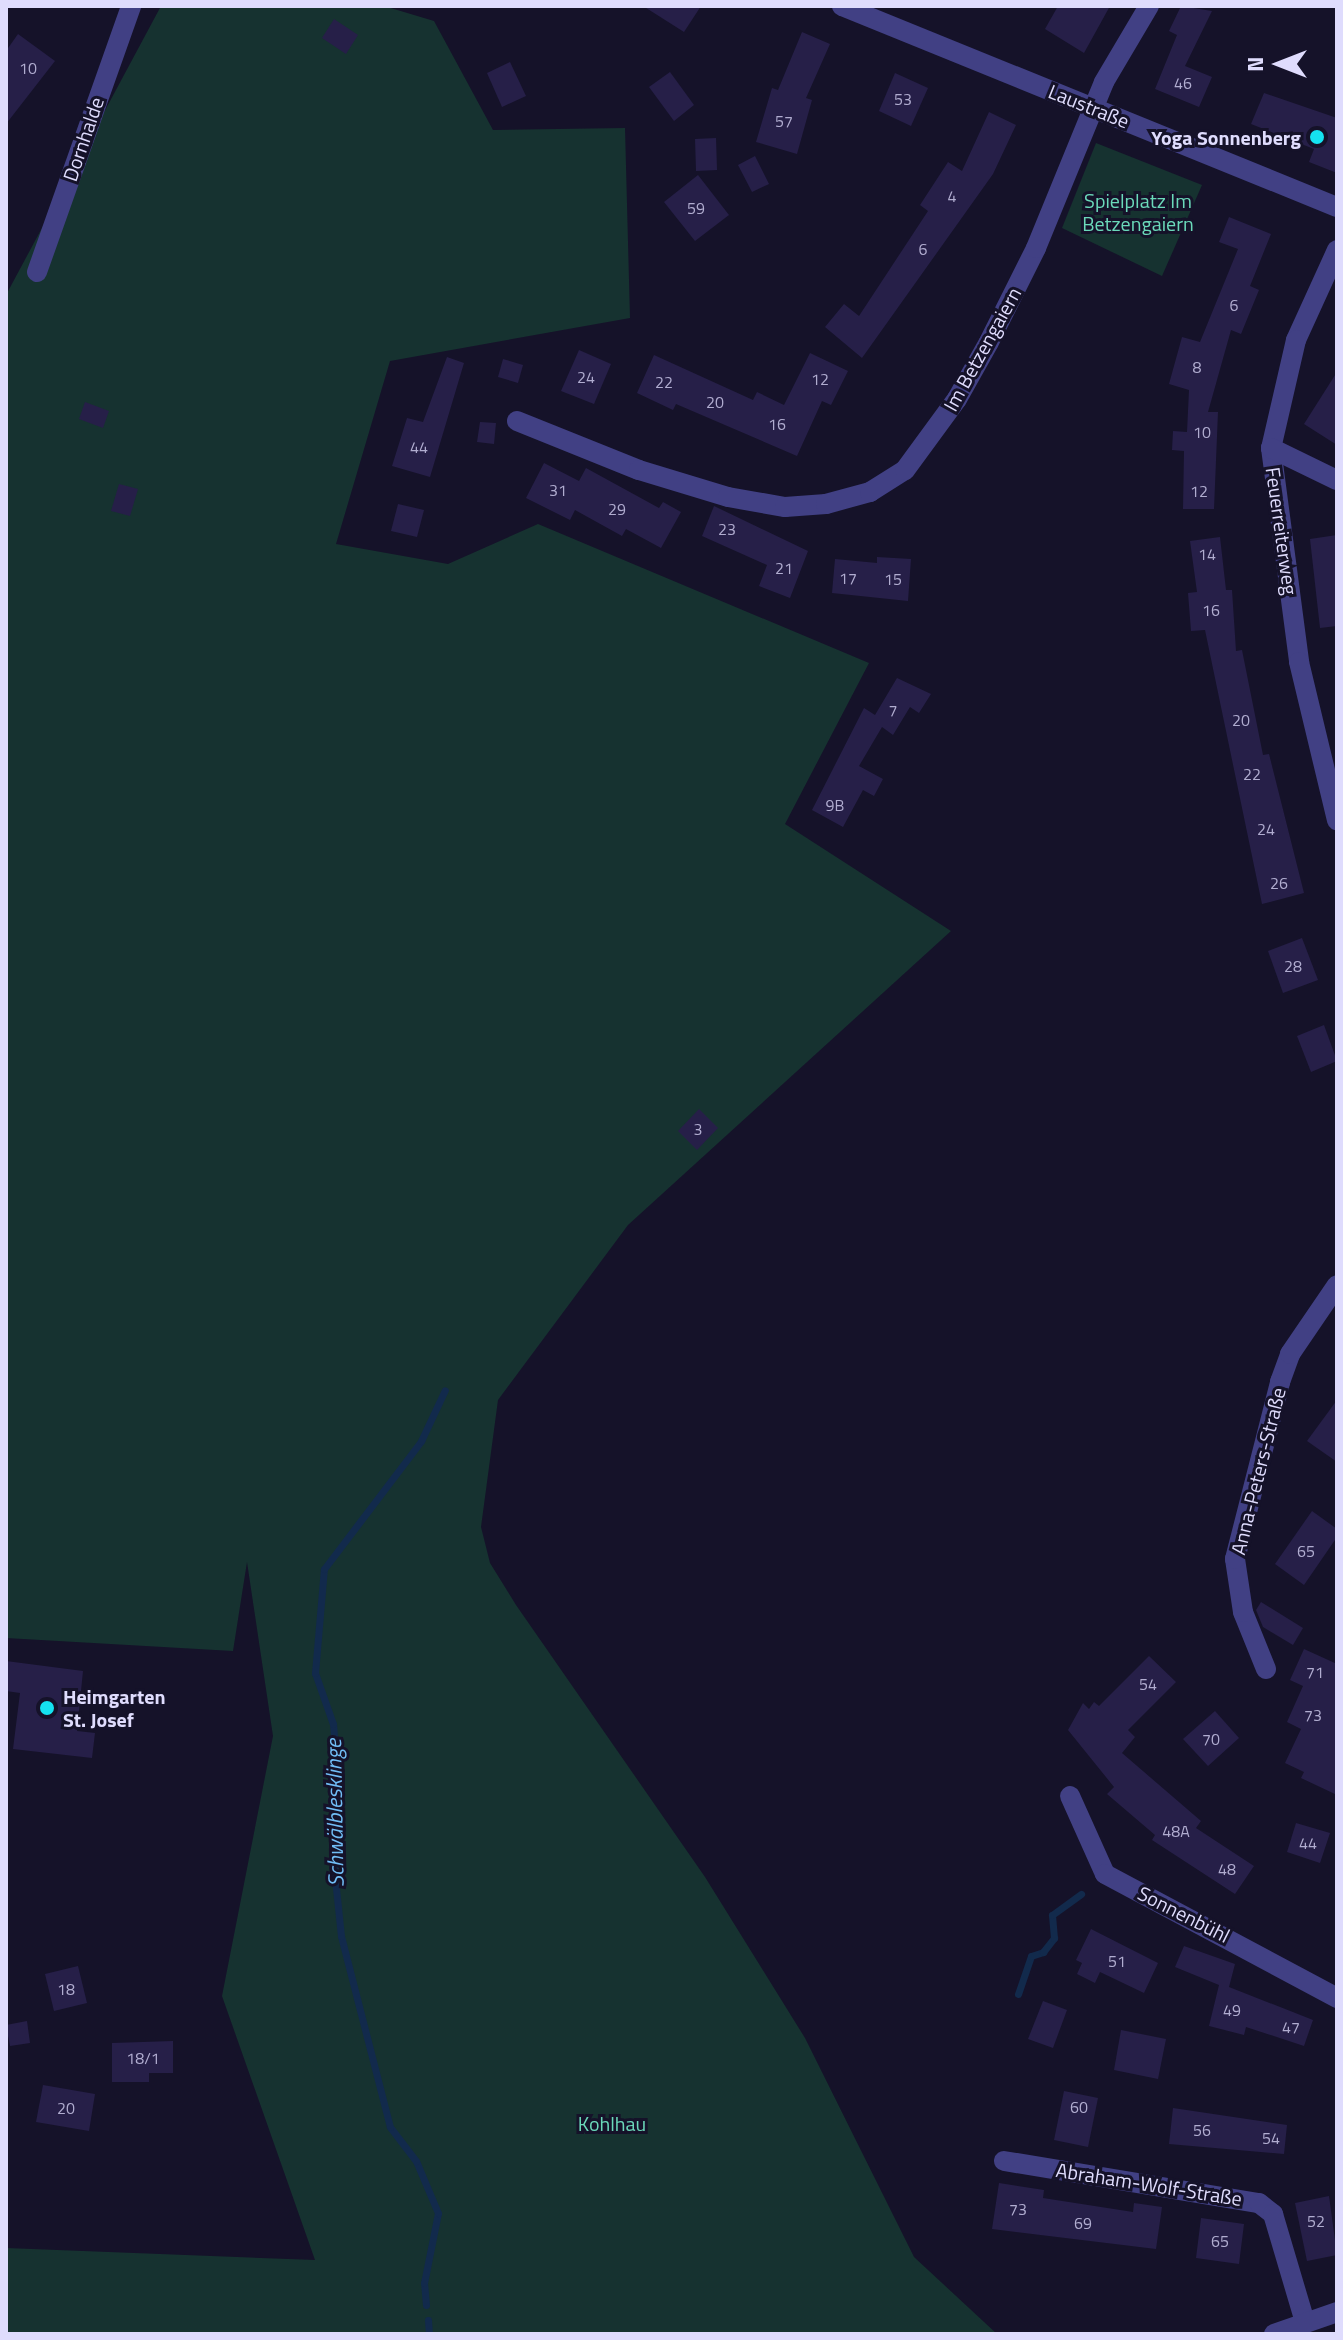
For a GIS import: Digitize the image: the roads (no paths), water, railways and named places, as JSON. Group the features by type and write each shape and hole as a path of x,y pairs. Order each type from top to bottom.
{"street":[{"name":"Dornhalde","path":"37,272 131,6"},
{"name":"Laustraße","path":"842,6 1337,207"},
{"name":"Im Betzengaiern","path":"517,421 639,470 728,497 785,507 826,504 870,492 905,470 957,399 1036,248 1093,108 1149,6"},
{"name":"Feuerreiterweg","path":"1337,250 1296,340 1271,448 1299,662 1337,820"},
{"path":"1271,448 1337,480"},
{"name":"Anna-Peters-Straße","path":"1266,1669 1243,1612 1235,1559 1280,1382 1290,1354 1337,1285"},
{"name":"Sonnenbühl","path":"1070,1796 1105,1874 1337,1998"},
{"name":"Abraham-Wolf-Straße","path":"1004,2161 1259,2203 1273,2214 1305,2322"},
{"path":"1274,2334 1337,2312"}],"waterway":[{"name":"Schwälblesklinge","path":"426,2305 424,2283 438,2213 416,2161 390,2127 341,1936 332,1850 340,1807 333,1724 315,1673 324,1569 421,1441 445,1390"},
{"path":"1018,1994 1031,1956 1043,1952 1054,1938 1052,1915 1081,1894"},
{"name":"Schwälblesklinge","path":"428,2320 429,2334"}],"place":[{"name":"Yoga Sonnenberg","path":"1317,137"},
{"name":"Heimgarten St. Josef","path":"47,1708"}],"park label":[{"name":"Spielplatz Im Betzengaiern","path":"1138,212"},
{"name":"Kohlhau","path":"612,2123"}]}
